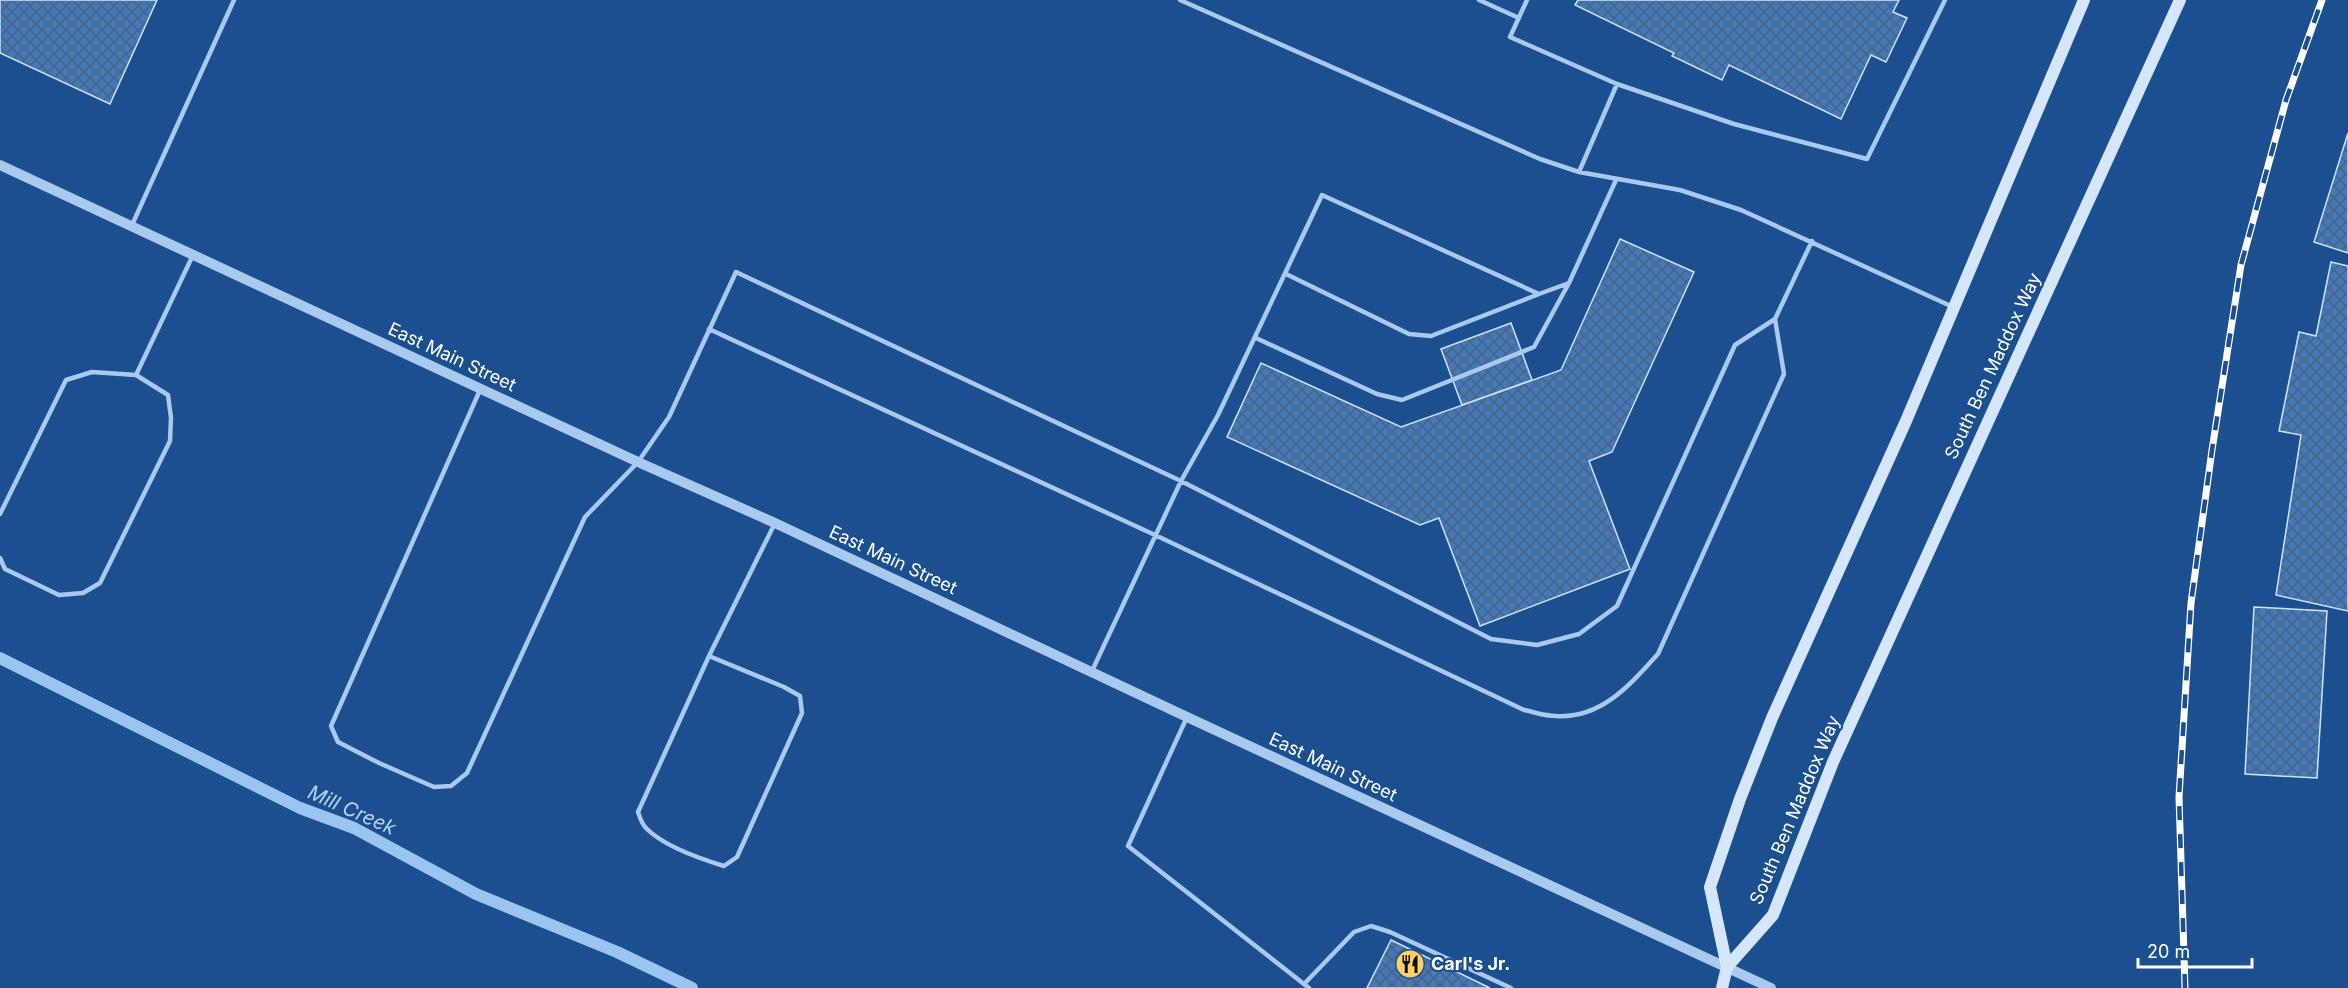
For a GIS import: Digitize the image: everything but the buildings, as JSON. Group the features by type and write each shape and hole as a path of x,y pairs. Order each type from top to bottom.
{"main road":[{"path":"1722,988 1727,968 1710,887 1740,799 1772,718 1901,431 2084,0"},
{"name":"South Ben Maddox Way","path":"1727,968 1773,915 1837,752 2180,0"}],"street":[{"name":"East Main Street","path":"0,165 638,462 775,523 1771,988"}],"lane":[{"path":"131,227 234,0"},
{"path":"1180,0 1294,48 1540,159 1579,172 1680,190 1741,210 1954,308"},
{"path":"1479,0 1519,18"},
{"path":"1527,0 1510,37 1617,84 1734,124 1867,159 1945,0"},
{"path":"1579,172 1617,84"},
{"path":"1256,338 1377,394 1402,400 1534,347 1569,283 1616,180"},
{"path":"1092,671 1181,481 1218,416 1256,338 1322,195 1539,294"},
{"path":"480,388 331,726 338,742 434,787 451,786 467,773 585,517 638,462 669,417 736,272 1181,481 1491,639 1537,645 1579,634 1617,606 1735,345 1775,319 1812,241"},
{"path":"136,375 193,255"},
{"path":"1286,274 1408,334 1431,336 1569,283"},
{"path":"709,329 1155,535 1524,710 1556,717 1591,713 1624,692 1658,654 1784,374 1775,319"},
{"path":"0,514 66,380 92,372 136,375 168,395 171,418 170,441 100,583 83,593 59,595 5,569 0,558"},
{"path":"709,656 784,687 800,696 802,713 736,856 724,866 704,860 654,836 644,827 638,813 709,656 775,523"},
{"path":"1187,717 1128,846 1310,988"},
{"path":"1305,983 1354,932 1371,926 1390,932 1511,988"}],"waterway":[{"name":"Mill Creek","path":"0,658 300,808 354,828 476,894 617,952 692,988"}],"railway":[{"path":"2185,988 2179,797 2191,603 2212,450 2241,265 2286,100 2322,0"}],"place":[{"name":"Carl's Jr.","path":"1410,964"}]}
